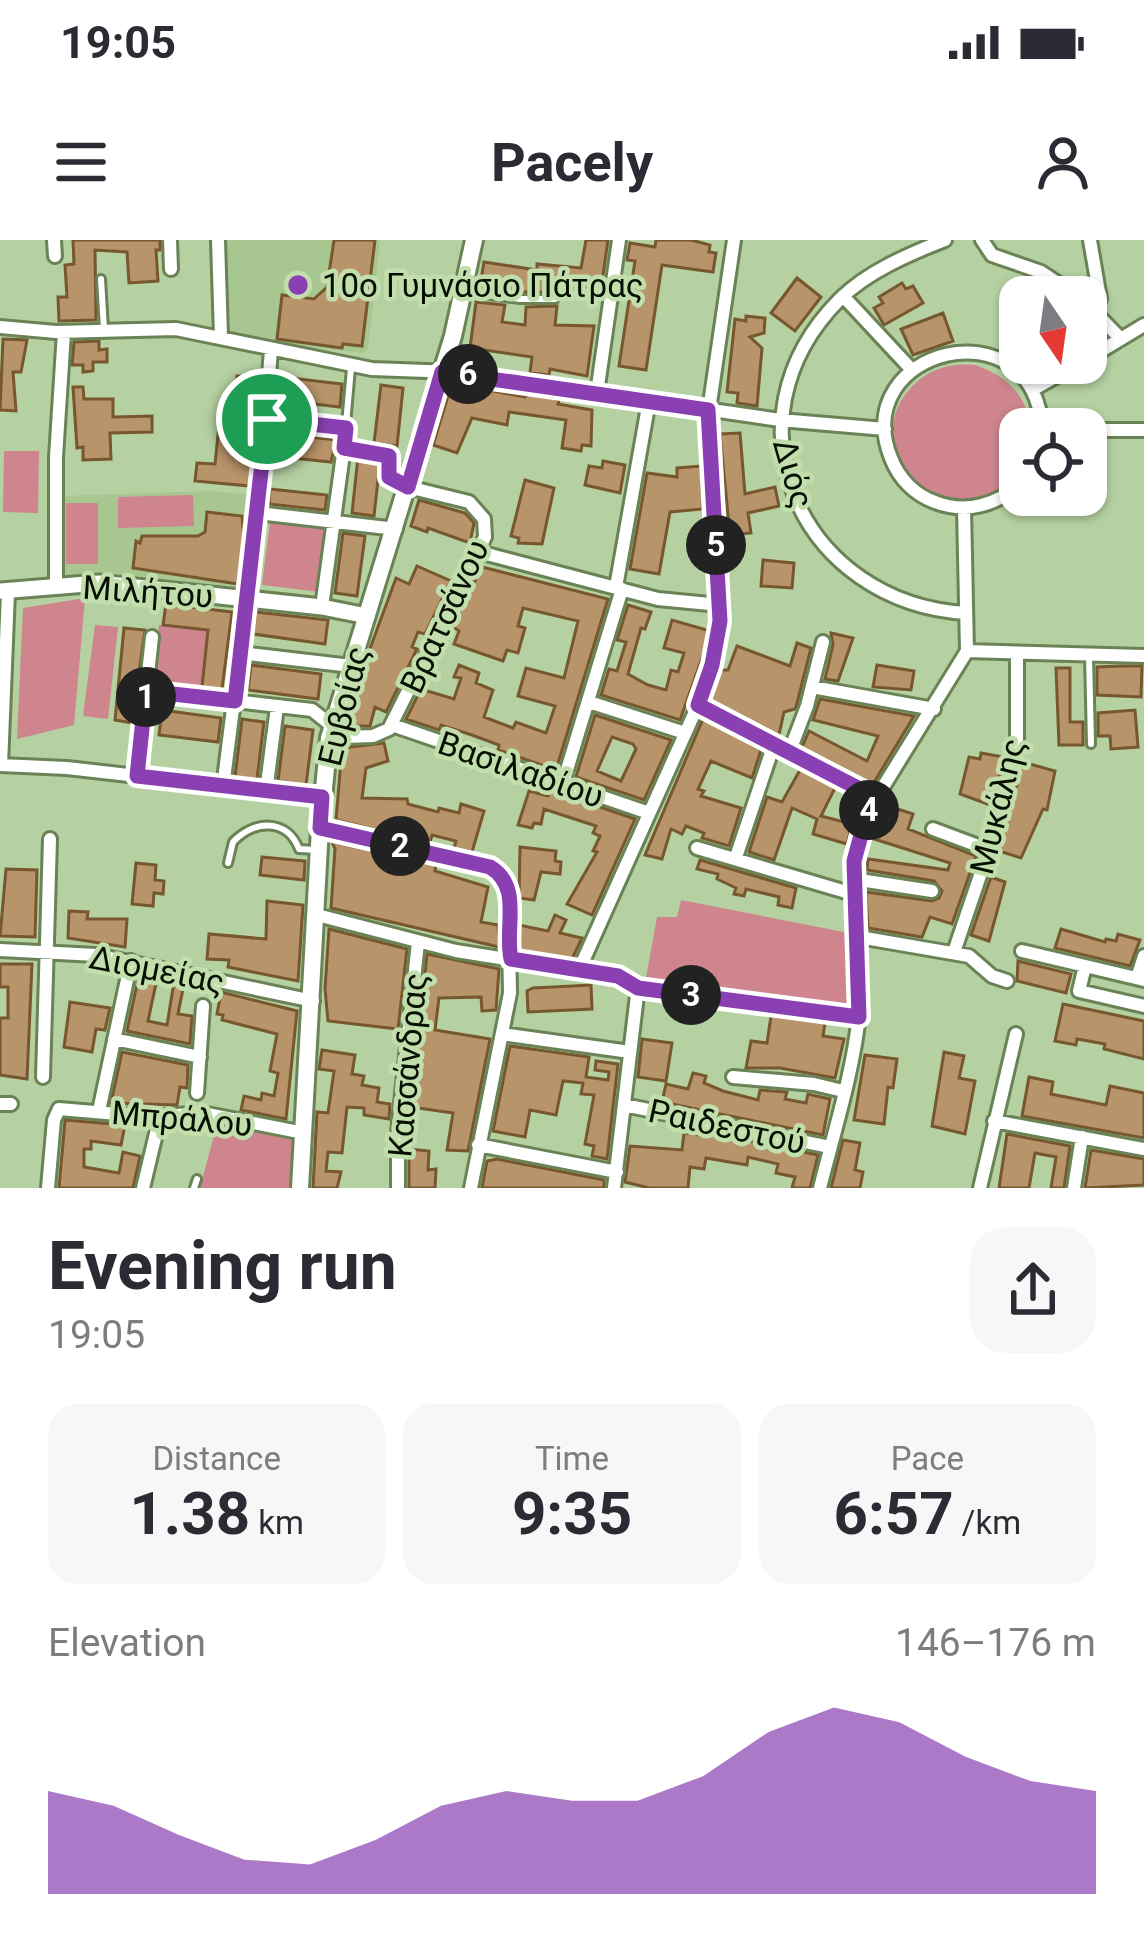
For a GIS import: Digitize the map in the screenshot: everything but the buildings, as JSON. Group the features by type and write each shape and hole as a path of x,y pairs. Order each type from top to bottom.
{"main road":[{"name":"Ευβοίας","path":"300,1188 322,797 332,722 442,372 474,240"}],"street":[{"path":"54,240 55,256"},
{"path":"170,240 171,269"},
{"path":"218,240 220,337"},
{"path":"597,393 620,240"},
{"path":"579,970 698,705 716,649 720,605 708,410 734,240"},
{"name":"Διός","path":"945,240 880,271 843,296 800,354 786,386 780,420 783,460 796,500 833,555 894,598 966,613"},
{"path":"982,240 992,255 1047,276"},
{"path":"1090,240 1096,276"},
{"path":"843,296 912,370"},
{"path":"1107,325 1121,339"},
{"path":"1107,347 1144,325"},
{"path":"0,327 64,332 164,328 394,372 442,372 780,420 885,429"},
{"path":"56,586 56,457 64,332"},
{"path":"224,787 258,513 271,350"},
{"path":"999,498 964,508 936,503 911,488 894,466 885,429 892,396 912,370 940,355 970,351 1012,368 1032,391 1036,408"},
{"path":"1032,391 1044,384"},
{"path":"563,783 619,588 649,401"},
{"path":"267,419 346,428"},
{"path":"1107,430 1144,430"},
{"path":"322,607 344,448"},
{"name":"Βρατσάνου","path":"332,722 337,733 356,738 377,735 392,725 479,552 486,526 477,508 408,487"},
{"path":"820,1188 859,1017 859,938 853,886 857,841 877,798 967,651 964,508"},
{"path":"258,513 395,529"},
{"path":"479,552 672,602 720,605"},
{"name":"Μιλήτου","path":"4,591 99,584 368,616"},
{"path":"4,591 1,765 322,797"},
{"path":"137,776 152,637"},
{"path":"789,753 823,642"},
{"path":"967,651 1144,656"},
{"path":"240,653 351,666"},
{"name":"Μυκάλης","path":"954,952 1003,808 1017,739 1017,655"},
{"path":"812,687 934,709"},
{"path":"146,691 312,710 332,722"},
{"path":"589,703 685,734"},
{"path":"698,705 877,798"},
{"path":"266,792 278,707"},
{"name":"Βασιλαδίου","path":"392,725 650,813"},
{"path":"736,857 774,744"},
{"path":"320,828 490,867 502,874 510,899 512,978 471,1188"},
{"path":"933,829 989,850"},
{"path":"43,1077 50,839"},
{"path":"697,848 853,886 932,891"},
{"path":"317,914 418,942 618,976 638,988 859,1017"},
{"path":"859,938 969,956 992,976 1007,981"},
{"name":"Κασσάνδρας","path":"398,1188 398,1132 418,942"},
{"name":"Διομείας","path":"0,950 131,961 313,1001"},
{"path":"1022,951 1140,979 1144,956"},
{"path":"99,1111 131,961"},
{"path":"1085,966 1079,992 1144,1006"},
{"path":"614,1188 638,988"},
{"path":"197,1093 203,1006"},
{"name":"Ραιδεστού","path":"502,1034 630,1052"},
{"path":"980,1188 1016,1034"},
{"path":"114,1039 200,1058"},
{"path":"733,1077 843,1090"},
{"name":"Ραιδεστού","path":"624,1105 830,1147"},
{"name":"Μπράλου","path":"48,1188 59,1109 160,1117 202,1113 304,1133"},
{"path":"143,1188 160,1117"},
{"path":"994,1121 1144,1149"},
{"path":"1074,1188 1082,1137"},
{"path":"478,1145 617,1172"}],"lane":[{"path":"101,279 104,329"},
{"path":"463,292 555,299"},
{"path":"351,365 344,448 389,456 389,477 408,487"},
{"path":"1089,655 1091,744"},
{"path":"228,863 233,842 261,825 288,831 299,849 319,850"}],"shaded area":[{"name":"10ο Γυμνάσιο Πάτρας","path":"221,240 380,240 368,349 364,353 315,348 223,331"},
{"path":"975,365 997,375 999,384 1014,388 1026,408 999,408 999,490 979,500 955,501 913,479 893,438 895,414 908,391 930,373"},
{"path":"4,451 39,451 38,513 3,512"},
{"path":"211,491 254,495 242,590 106,572 62,577 61,496"},
{"path":"193,495 194,526 118,528 118,497"},
{"path":"66,503 98,503 98,564 66,564"},
{"path":"270,521 328,529 320,592 262,585"},
{"path":"85,598 74,725 17,739 23,608"},
{"path":"95,625 118,627 108,719 83,716"},
{"path":"159,625 208,630 200,698 151,693"},
{"path":"681,900 854,934 854,1008 645,983 657,917 677,917"},
{"path":"217,1124 295,1140 291,1188 200,1188"}],"place":[{"name":"10ο Γυμνάσιο Πάτρας","path":"298,285"}],"route":[{"path":"442,372 708,410 721,610 712,665 698,705 877,798 867,813 854,861 859,1017 638,988 618,976 511,959 508,886 502,874 490,867 320,828 322,797 137,776 146,691 235,701 267,419 346,428 344,448 389,456 389,477 408,487 442,372"}]}
